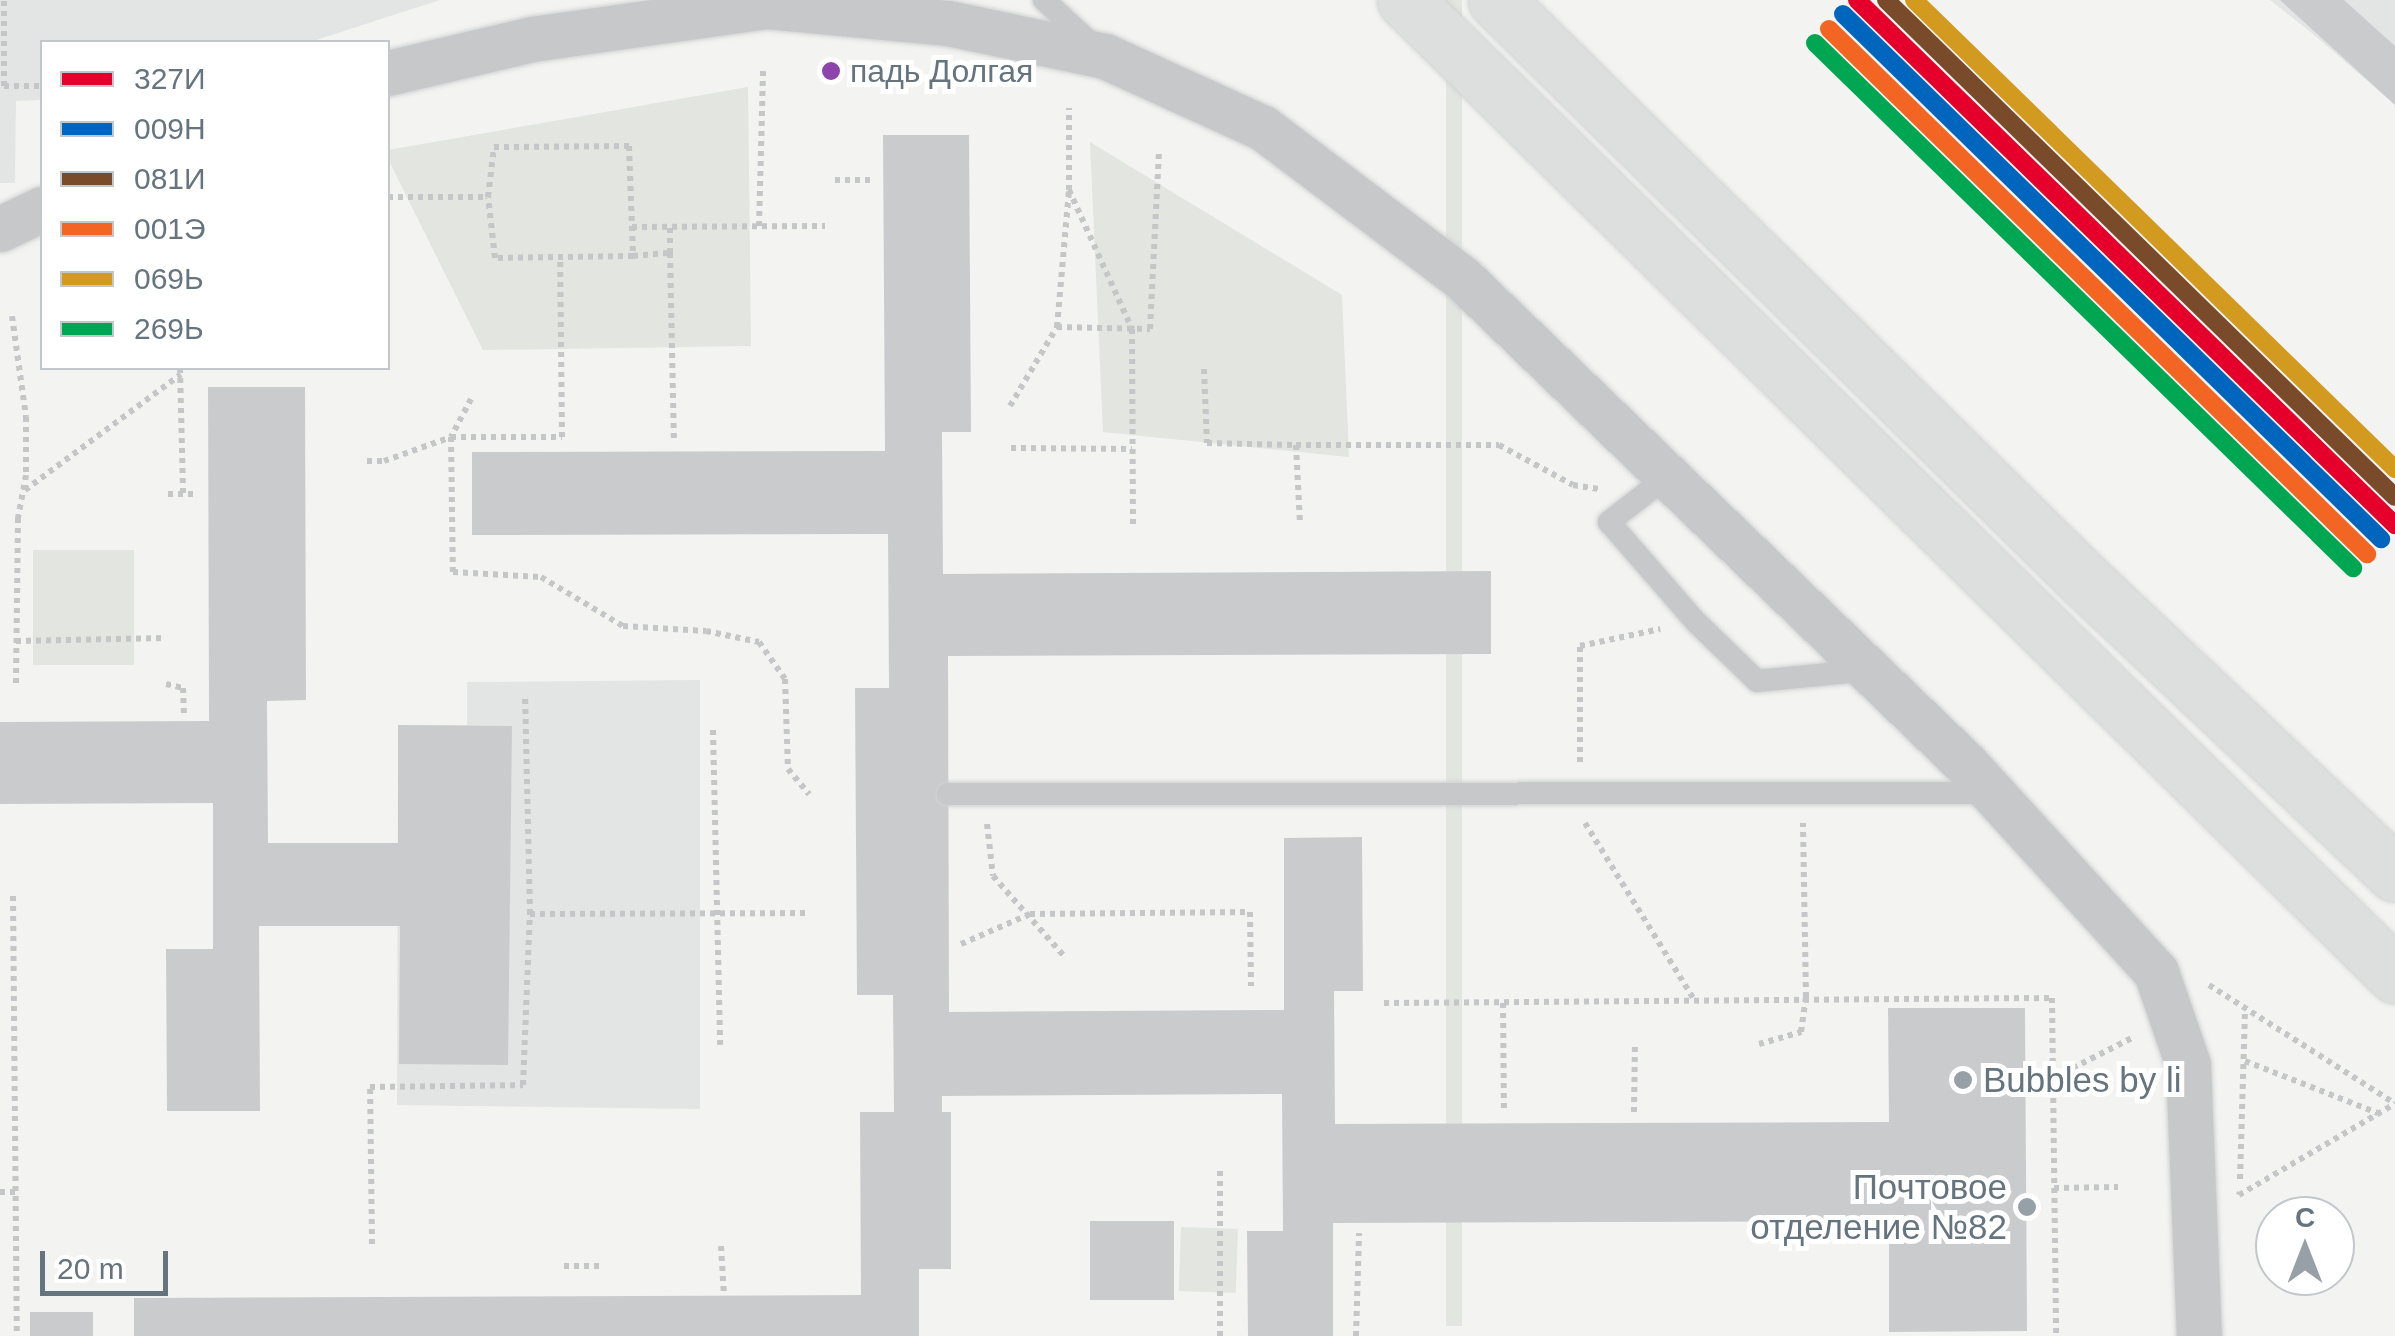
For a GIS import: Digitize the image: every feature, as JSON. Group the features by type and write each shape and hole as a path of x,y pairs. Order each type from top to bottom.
{"main road":[{"path":"1405,0 2395,975"},
{"path":"1496,0 2064,560 2395,874"}],"street":[{"path":"390,73 532,39 767,6 948,23 1105,56 1263,128 1462,278 1869,670 2156,972 2188,1066 2199,1336"},
{"path":"0,229 40,209"}],"lane":[{"path":"1044,0 1105,56"},
{"path":"1668,476 1609,522 1696,622 1758,681 1869,670"},
{"path":"948,794 1990,793"}],"path":[{"path":"4,0 2,86 40,86"},
{"path":"759,226 763,71"},
{"path":"1010,406 1057,327 1069,190 1069,108"},
{"path":"633,256 629,146 494,147 488,198 495,258 560,259 633,256 670,252"},
{"path":"1057,327 1150,329 1159,152"},
{"path":"835,180 874,180"},
{"path":"1069,190 1132,329 1133,526"},
{"path":"390,198 488,198"},
{"path":"670,226 674,440"},
{"path":"632,227 825,226"},
{"path":"367,462 384,461 451,437 562,438 560,259"},
{"path":"12,316 26,417 24,491 18,518 16,685"},
{"path":"1204,369 1208,443 1499,445 1573,486 1609,490"},
{"path":"24,491 180,371"},
{"path":"180,371 183,494"},
{"path":"471,398 451,437 452,572 541,577 623,626 706,632 759,642 785,679 788,769 808,794"},
{"path":"1296,445 1300,524"},
{"path":"1011,448 1132,449"},
{"path":"168,494 196,494"},
{"path":"1693,998 1583,819 1580,646 1696,622"},
{"path":"16,641 166,638"},
{"path":"166,684 183,688 184,714"},
{"path":"372,1244 370,1087 523,1085 530,914 525,694"},
{"path":"713,730 720,1045"},
{"path":"1759,1044 1801,1032 1806,997 1803,816"},
{"path":"988,844 994,876 1064,956"},
{"path":"13,896 17,1336"},
{"path":"962,944 1030,914 1250,912 1251,986"},
{"path":"530,914 810,913"},
{"path":"2209,985 2395,1104 2240,1195 2246,1010"},
{"path":"1384,1004 1693,998 2052,998 2056,1336"},
{"path":"1503,1003 1504,1112"},
{"path":"2055,1078 2136,1035"},
{"path":"1634,1112 1635,1044"},
{"path":"2245,1060 2378,1113"},
{"path":"1220,1171 1220,1336"},
{"path":"2054,1188 2118,1187"},
{"path":"0,1192 16,1192"},
{"path":"1356,1336 1358,1234"},
{"path":"721,1246 724,1296"},
{"path":"564,1266 603,1266"}],"shaded area":[{"path":"0,0 440,0 316,40 40,40 40,100 16,101 15,183 0,183"},
{"path":"1446,0 1462,0 1462,1326 1446,1326"},
{"path":"2270,0 2395,0 2395,105 2313,34"},
{"path":"748,87 751,346 483,350 390,163 390,150"},
{"path":"1090,142 1342,295 1349,457 1103,432"},
{"path":"33,550 134,550 134,665 33,665"},
{"path":"700,680 700,1109 397,1105 398,725 467,725 467,682"},
{"path":"1181,1227 1238,1229 1236,1293 1179,1291"}],"building":[{"path":"2280,0 2344,0 2395,46 2395,105"},
{"path":"883,135 969,135 971,432 942,432 943,574 1491,571 1491,654 948,656 949,1012 1284,1010 1284,838 1362,837 1363,991 1334,991 1335,1124 1889,1122 1888,1008 2025,1008 2027,1331 1889,1332 1889,1221 1333,1223 1333,1336 1248,1336 1247,1231 1283,1231 1282,1094 942,1096 942,1112 951,1112 951,1269 919,1269 919,1336 134,1336 134,1298 861,1295 860,1112 894,1112 893,995 857,995 855,688 889,688 888,534 472,535 472,452 885,451"},
{"path":"208,387 305,387 306,700 267,701 268,843 398,843 398,725 512,726 508,1065 399,1064 400,926 259,926 260,1111 167,1111 166,949 213,949 213,803 0,804 0,722 209,721"},
{"path":"1090,1221 1174,1221 1174,1300 1090,1300"},
{"path":"30,1312 93,1312 93,1336 30,1336"}],"transit line":[{"name":"327И","path":"1857,0 2395,525"},
{"name":"081И","path":"1886,0 2395,497"},
{"name":"069Ь","path":"1914,0 2395,469"},
{"name":"009Н","path":"1843,14 2381,539"},
{"name":"001Э","path":"1829,29 2367,554"},
{"name":"269Ь","path":"1815,43 2353,568"}],"place":[{"name":"падь Долгая","path":"831,71"},
{"name":"Bubbles by li","path":"1963,1080"},
{"name":"Почтовое отделение №82","path":"2027,1207"}]}
